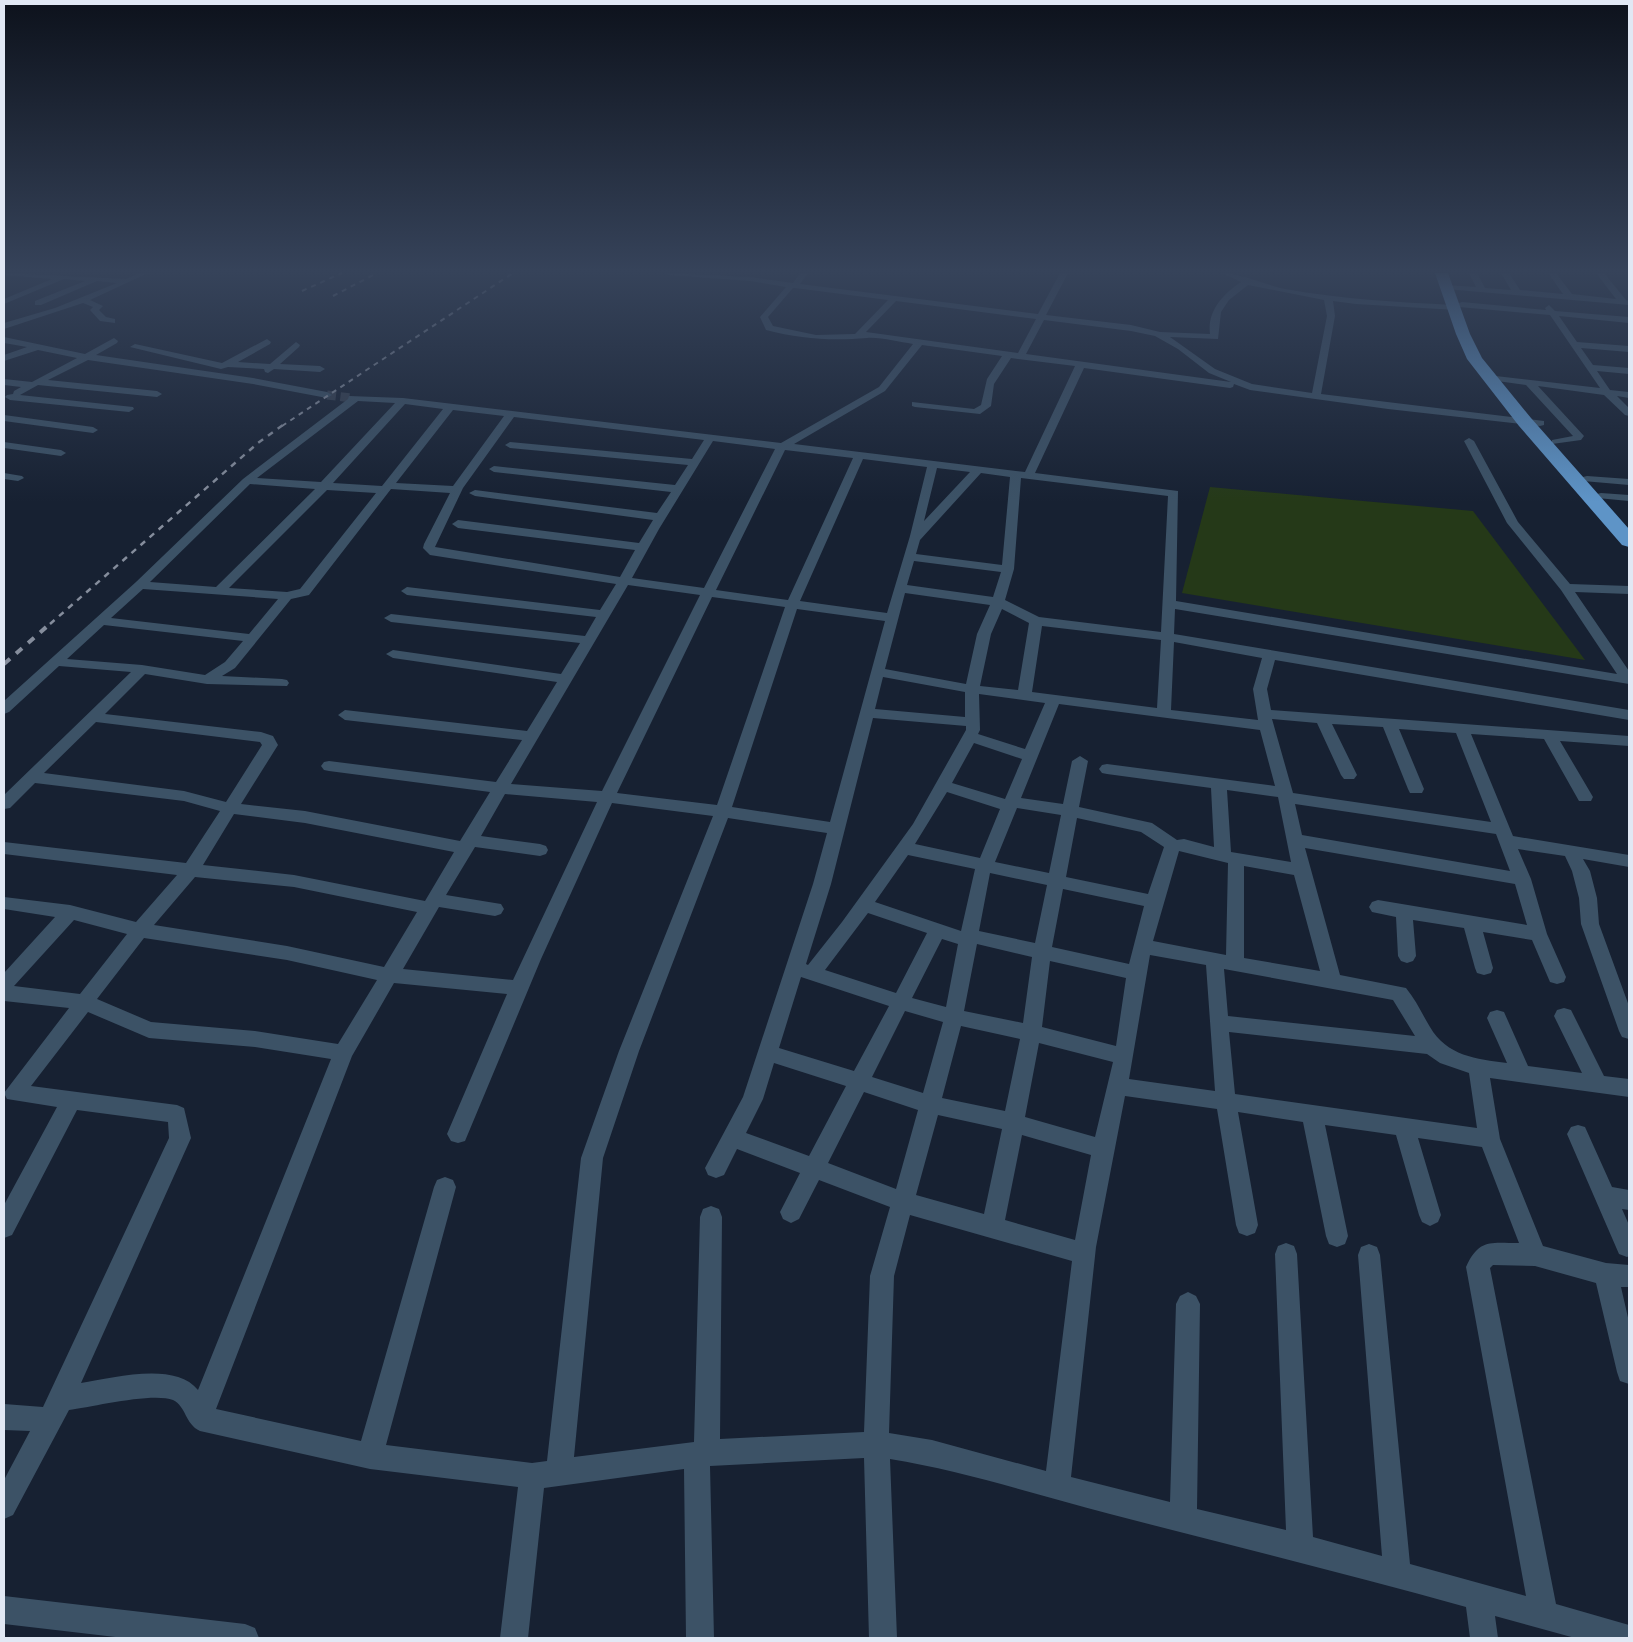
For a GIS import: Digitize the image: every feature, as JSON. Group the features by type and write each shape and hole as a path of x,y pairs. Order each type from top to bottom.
{"highway":[{"path":"1472,350 1475,359 1496,378 1629,541"},
{"path":"1533,423 1556,442 1629,528"}],"street":[{"path":"4,358 30,350"},
{"path":"51,350 88,357 253,381 327,395"},
{"path":"7,399 100,350"},
{"path":"147,350 224,365 320,369"},
{"path":"210,374 253,350"},
{"path":"253,381 291,350"},
{"path":"458,1134 500,1028 607,798 781,447 819,427 882,389 913,350"},
{"path":"964,350 1316,397 1533,423"},
{"path":"1020,357 1024,350"},
{"path":"1184,350 1212,371 1250,387"},
{"path":"1316,397 1325,350"},
{"path":"1578,350 1607,392 1629,413"},
{"path":"146,365 168,354"},
{"path":"915,404 976,412 980,410 986,406 990,380 1008,355"},
{"path":"803,970 864,905 904,848 942,786 971,729 972,689 984,634 998,602 1008,569 1022,476 1080,366"},
{"path":"1591,368 1629,371"},
{"path":"1496,378 1629,395"},
{"path":"4,382 157,394"},
{"path":"1530,382 1579,436 1556,442"},
{"path":"4,709 102,621 247,481 354,398 403,401 1174,493 1164,714"},
{"path":"7,399 129,409"},
{"path":"218,592 403,401"},
{"path":"140,585 287,596 300,594 307,590 450,407"},
{"path":"511,414 457,490 430,544 430,548 434,552 708,594 892,618"},
{"path":"4,418 93,430"},
{"path":"200,1418 343,1053 624,581 642,547 693,462 710,438"},
{"path":"1470,441 1513,523 1566,588 1629,680"},
{"path":"4,445 61,453"},
{"path":"510,445 693,462"},
{"path":"559,1472 592,1158 629,1051 723,811 792,605 860,455"},
{"path":"716,1168 753,1099 768,1052 803,970 836,828 933,463"},
{"path":"494,469 677,489"},
{"path":"914,539 979,469"},
{"path":"4,476 18,478"},
{"path":"1587,479 1629,482"},
{"path":"247,481 322,486 457,490"},
{"path":"475,494 660,517"},
{"path":"1601,496 1629,498"},
{"path":"458,524 642,547"},
{"path":"909,557 1008,569"},
{"path":"900,588 998,602 1036,622 1167,637 1270,656 1629,715"},
{"path":"1566,588 1629,590"},
{"path":"407,591 603,614"},
{"path":"207,680 230,665 287,596"},
{"path":"1170,604 1629,680"},
{"path":"391,618 588,640"},
{"path":"102,621 251,638"},
{"path":"1024,696 1036,622"},
{"path":"392,654 566,678"},
{"path":"1270,656 1260,689 1265,720 1286,795 1301,870 1332,981"},
{"path":"57,662 142,670 207,680 282,684"},
{"path":"4,804 142,670"},
{"path":"878,672 1053,701 1164,714 1265,720 1322,718 1628,743"},
{"path":"883,1638 876,1444 885,1264 953,1017 981,876 1053,701"},
{"path":"866,713 971,729 1030,756"},
{"path":"345,716 531,736"},
{"path":"9,1092 191,870 228,808 270,745 268,739 92,717"},
{"path":"1322,718 1349,775"},
{"path":"1389,723 1416,789"},
{"path":"1461,728 1522,879 1538,934 1557,978"},
{"path":"1548,735 1585,797"},
{"path":"993,1228 1031,1033 1042,952 1058,880 1080,761"},
{"path":"329,766 500,788 661,802 836,828"},
{"path":"1107,769 1286,795 1505,835 1571,851 1629,861"},
{"path":"31,777 184,796 228,808 309,818 467,844 540,850"},
{"path":"942,786 1010,804 1070,811 1146,827 1174,846 1184,846 1230,858 1301,870"},
{"path":"1219,786 1230,858 1226,962 1214,972 1226,1102 1247,1225"},
{"path":"1295,840 1522,879"},
{"path":"1057,1487 1085,1254 1103,1148 1124,1057 1136,972 1142,946 1154,902 1174,846"},
{"path":"4,848 300,882 431,904 495,910"},
{"path":"904,848 1154,902"},
{"path":"1571,851 1581,871 1588,898 1590,924 1629,1031"},
{"path":"4,902 70,912 140,930 282,952 388,975 518,988"},
{"path":"864,905 938,930 970,938 1136,972"},
{"path":"1378,907 1538,934"},
{"path":"4,985 70,912"},
{"path":"1404,912 1407,956"},
{"path":"1472,923 1484,968"},
{"path":"791,1212 899,1001 938,930"},
{"path":"1142,946 1399,993 1409,1004 1431,1046 1439,1053 1478,1068 1629,1088"},
{"path":"803,970 953,1017 1031,1033 1124,1057"},
{"path":"4,993 84,1002 149,1030 249,1038 343,1053"},
{"path":"1564,1016 1598,1084"},
{"path":"1497,1018 1521,1074"},
{"path":"1218,1023 1431,1046"},
{"path":"768,1052 929,1104 1013,1123 1103,1148"},
{"path":"1478,1068 1489,1139 1535,1255"},
{"path":"1117,1086 1489,1139"},
{"path":"4,1506 54,1409 180,1138 177,1114 9,1092"},
{"path":"4,1227 71,1100"},
{"path":"1312,1114 1337,1236"},
{"path":"1404,1128 1430,1215"},
{"path":"1578,1134 1627,1246"},
{"path":"732,1137 903,1202 1085,1254"},
{"path":"370,1456 445,1187"},
{"path":"1606,1196 1629,1200"},
{"path":"700,1638 702,1454 711,1217"},
{"path":"1286,1254 1300,1547"},
{"path":"1544,1615 1478,1267 1480,1260 1490,1254 1535,1255 1618,1275 1629,1372"},
{"path":"1368,1255 1397,1573"},
{"path":"1183,1519 1188,1304"},
{"path":"4,1417 54,1409 164,1384 180,1390 192,1400 200,1418"},
{"path":"200,1418 370,1456 532,1476 702,1454 876,1444 932,1452 1057,1487 1397,1573 1625,1638"},
{"path":"514,1638 532,1476"},
{"path":"1479,1597 1484,1638"},
{"path":"4,1610 246,1638"}],"green space":[{"path":"1210,487 1473,511 1585,660 1182,593"}],"tunnel":[{"path":"327,395 352,398"}],"railway":[{"path":"282,426 397,350"},
{"path":"50,624 258,443 283,425"},
{"path":"4,664 52,622"}]}
